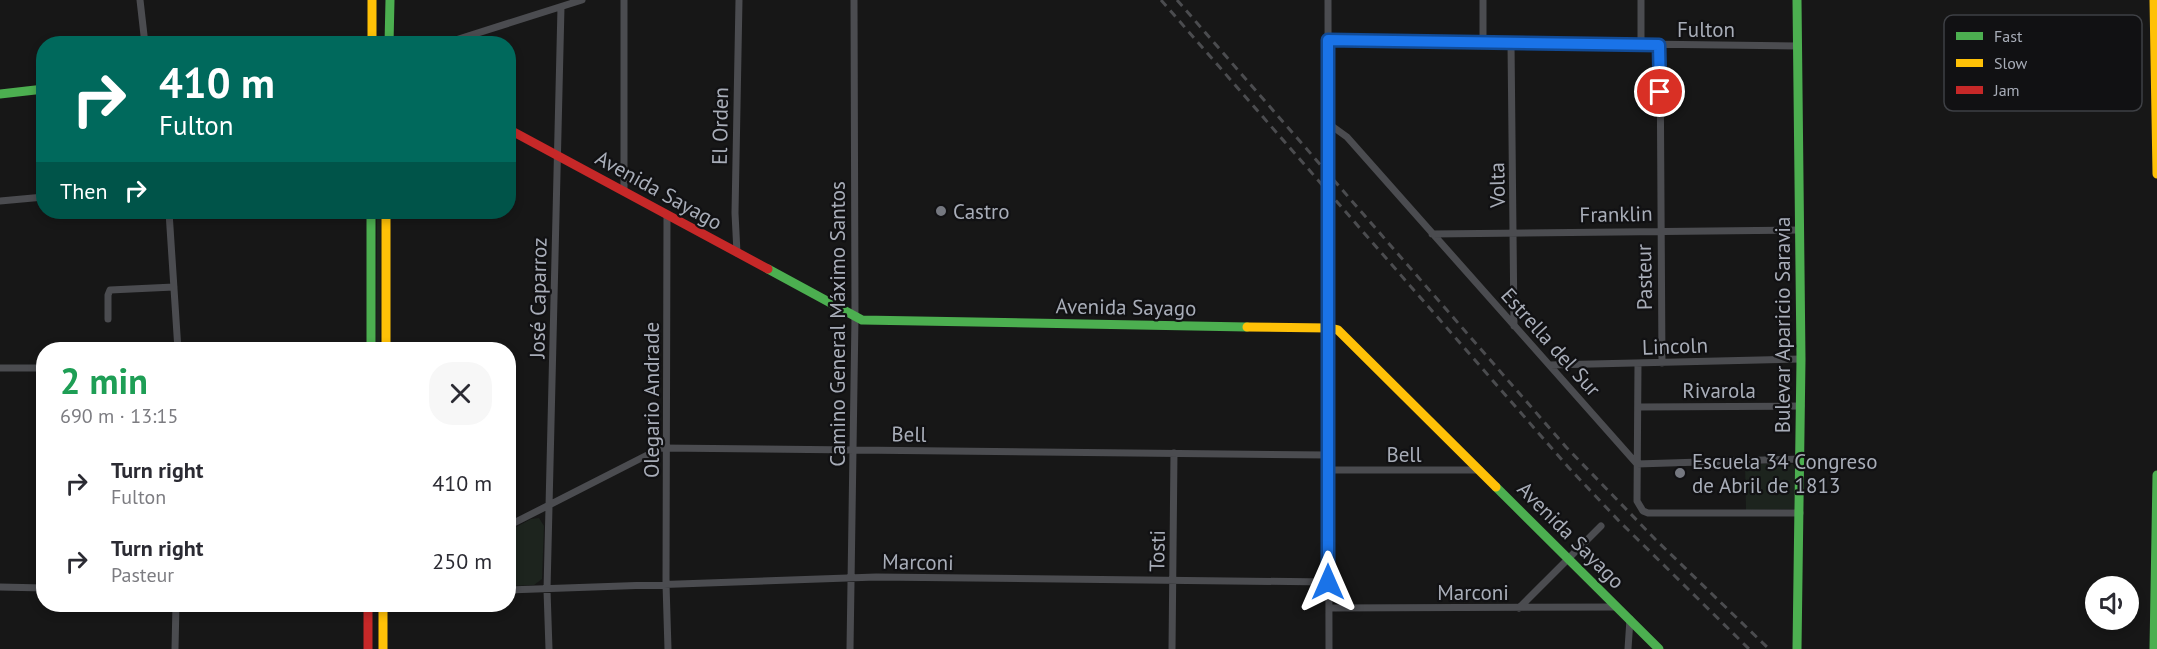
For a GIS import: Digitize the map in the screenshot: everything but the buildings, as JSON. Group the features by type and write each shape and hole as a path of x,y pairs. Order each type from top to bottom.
{"street":[{"path":"140,0 144,36"},
{"path":"372,0 372,36"},
{"path":"389,36 390,0"},
{"path":"469,36 582,0"},
{"path":"624,0 624,190"},
{"name":"El Orden","path":"737,253 735,213 739,0"},
{"name":"Camino General Máximo Santos","path":"850,649 855,317 854,0"},
{"path":"1328,0 1329,649"},
{"path":"1483,0 1483,43"},
{"path":"1641,0 1641,45"},
{"name":"Bulevar Aparicio Saravia","path":"1797,0 1801,359 1797,649"},
{"path":"2154,0 2157,174"},
{"name":"José Caparroz","path":"549,649 547,590 561,7"},
{"name":"Fulton","path":"1328,40 1797,46"},
{"name":"Volta","path":"1511,43 1515,232 1514,326"},
{"name":"Pasteur","path":"1659,45 1662,363"},
{"path":"0,94 36,89"},
{"name":"Estrella del Sur","path":"1329,124 1347,137 1637,464"},
{"name":"Avenida Sayago","path":"516,133 855,317 869,321 1329,328 1338,330 1659,649"},
{"path":"0,201 36,198"},
{"name":"Olegario Andrade","path":"667,216 666,584 668,649"},
{"path":"169,219 177,342"},
{"path":"371,219 371,342"},
{"path":"386,219 386,342"},
{"name":"Franklin","path":"1432,234 1800,230"},
{"path":"108,319 108,292 110,290 174,287"},
{"name":"Lincoln","path":"1550,365 1801,359"},
{"path":"1638,364 1637,501 1643,511 1648,513 1800,513"},
{"path":"0,368 36,368"},
{"name":"Rivarola","path":"1638,407 1801,406"},
{"name":"Bell","path":"516,522 653,450 668,448 1328,455"},
{"name":"Tosti","path":"1172,649 1174,453"},
{"path":"1637,464 1800,459"},
{"name":"Bell","path":"1328,470 1480,470"},
{"path":"2154,649 2157,475"},
{"path":"1519,608 1601,526"},
{"name":"Marconi","path":"516,590 852,578 1328,582"},
{"path":"0,588 36,588"},
{"name":"Marconi","path":"1329,608 1617,607"},
{"path":"175,649 176,612"},
{"path":"368,612 368,649"},
{"path":"383,612 383,649"},
{"path":"1628,649 1630,619"}],"shaded area":[{"path":"377,219 381,219 380,342 376,342"},
{"path":"1745,464 1793,464 1795,467 1794,509 1746,510"},
{"path":"539,518 544,526 542,579 534,585 516,586 516,527 531,519"}],"railway":[{"path":"1161,0 1569,468 1620,522 1749,649"},
{"path":"1177,0 1566,447 1655,539 1769,649"}],"traffic: fast":[{"path":"389,36 390,0"},
{"path":"1797,0 1801,359 1797,649"},
{"path":"0,94 36,90"},
{"path":"371,219 371,342"},
{"path":"768,269 862,320 1247,327"},
{"path":"2154,649 2157,475"},
{"path":"1496,487 1659,649"}],"traffic: slow":[{"path":"372,0 372,36"},
{"path":"2154,0 2157,174"},
{"path":"386,219 386,342"},
{"path":"1247,327 1338,330 1496,487"},
{"path":"383,612 383,649"}],"traffic: jam":[{"path":"516,133 768,269"},
{"path":"368,612 368,649"}],"place":[{"name":"Castro","path":"941,211"},
{"name":"Escuela 34 Congreso de Abril de 1813","path":"1680,473"}],"route":[{"path":"1328,582 1328,40 1659,45 1660,92"}]}
